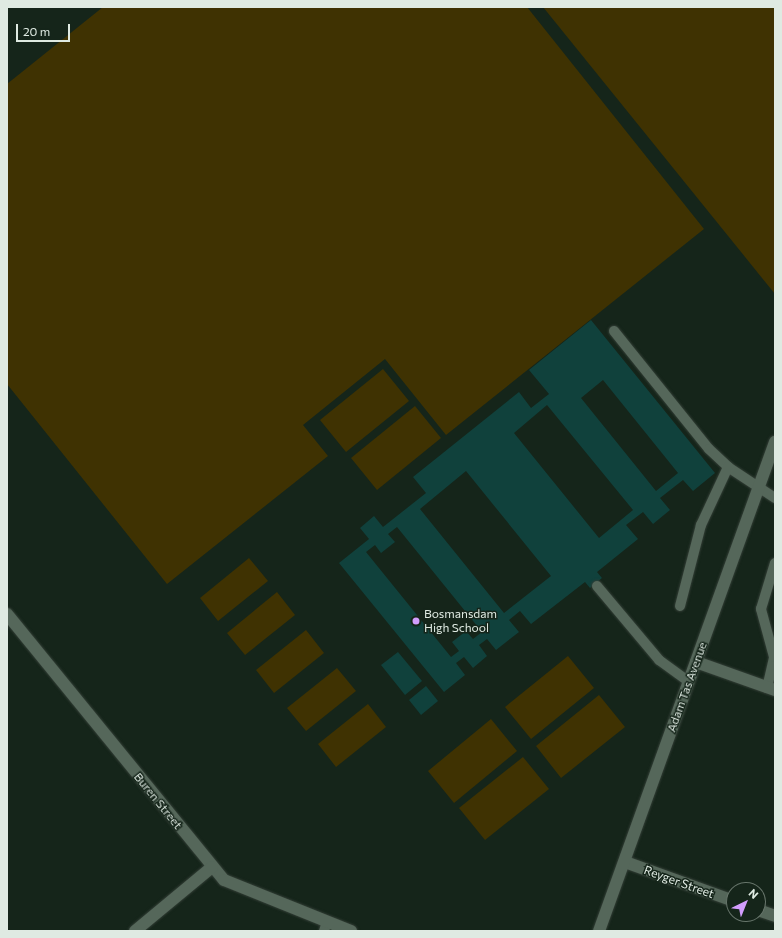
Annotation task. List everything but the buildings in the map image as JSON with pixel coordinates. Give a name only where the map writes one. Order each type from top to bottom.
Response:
[{"type":"street","name":"Adam Tas Avenue","points":[[599,931],[775,442]]},
{"type":"street","name":"Buren Street","points":[[7,614],[212,867],[231,886],[325,927],[351,931]]},
{"type":"street","points":[[696,662],[771,689]]},
{"type":"street","name":"Reyger Street","points":[[625,862],[726,898]]},
{"type":"street","points":[[135,931],[212,867]]},
{"type":"lane","points":[[614,331],[728,467],[775,498]]},
{"type":"lane","points":[[680,606],[702,525],[728,467]]},
{"type":"lane","points":[[771,689],[774,658],[761,609],[775,562]]},
{"type":"lane","points":[[597,586],[659,660],[689,682]]},
{"type":"shaded area","points":[[103,7],[527,7],[704,229],[446,435],[385,359],[303,425],[328,456],[167,584],[7,384],[7,84]]},
{"type":"shaded area","points":[[543,7],[775,7],[775,294]]},
{"type":"shaded area","points":[[383,369],[409,401],[346,452],[320,420]]},
{"type":"shaded area","points":[[415,406],[441,438],[377,490],[351,458]]},
{"type":"shaded area","points":[[249,558],[268,581],[218,621],[200,598]]},
{"type":"shaded area","points":[[277,592],[295,615],[245,655],[227,633]]},
{"type":"shaded area","points":[[306,630],[324,653],[274,693],[256,670]]},
{"type":"shaded area","points":[[568,656],[594,688],[531,739],[505,707]]},
{"type":"shaded area","points":[[337,668],[356,691],[306,731],[287,708]]},
{"type":"shaded area","points":[[599,695],[625,727],[561,778],[536,746]]},
{"type":"shaded area","points":[[368,704],[386,727],[336,767],[318,744]]},
{"type":"shaded area","points":[[491,719],[517,751],[454,803],[428,771]]},
{"type":"shaded area","points":[[523,757],[549,789],[485,840],[459,808]]},
{"type":"place","name":"Bosmansdam High School","points":[[416,621]]}]
